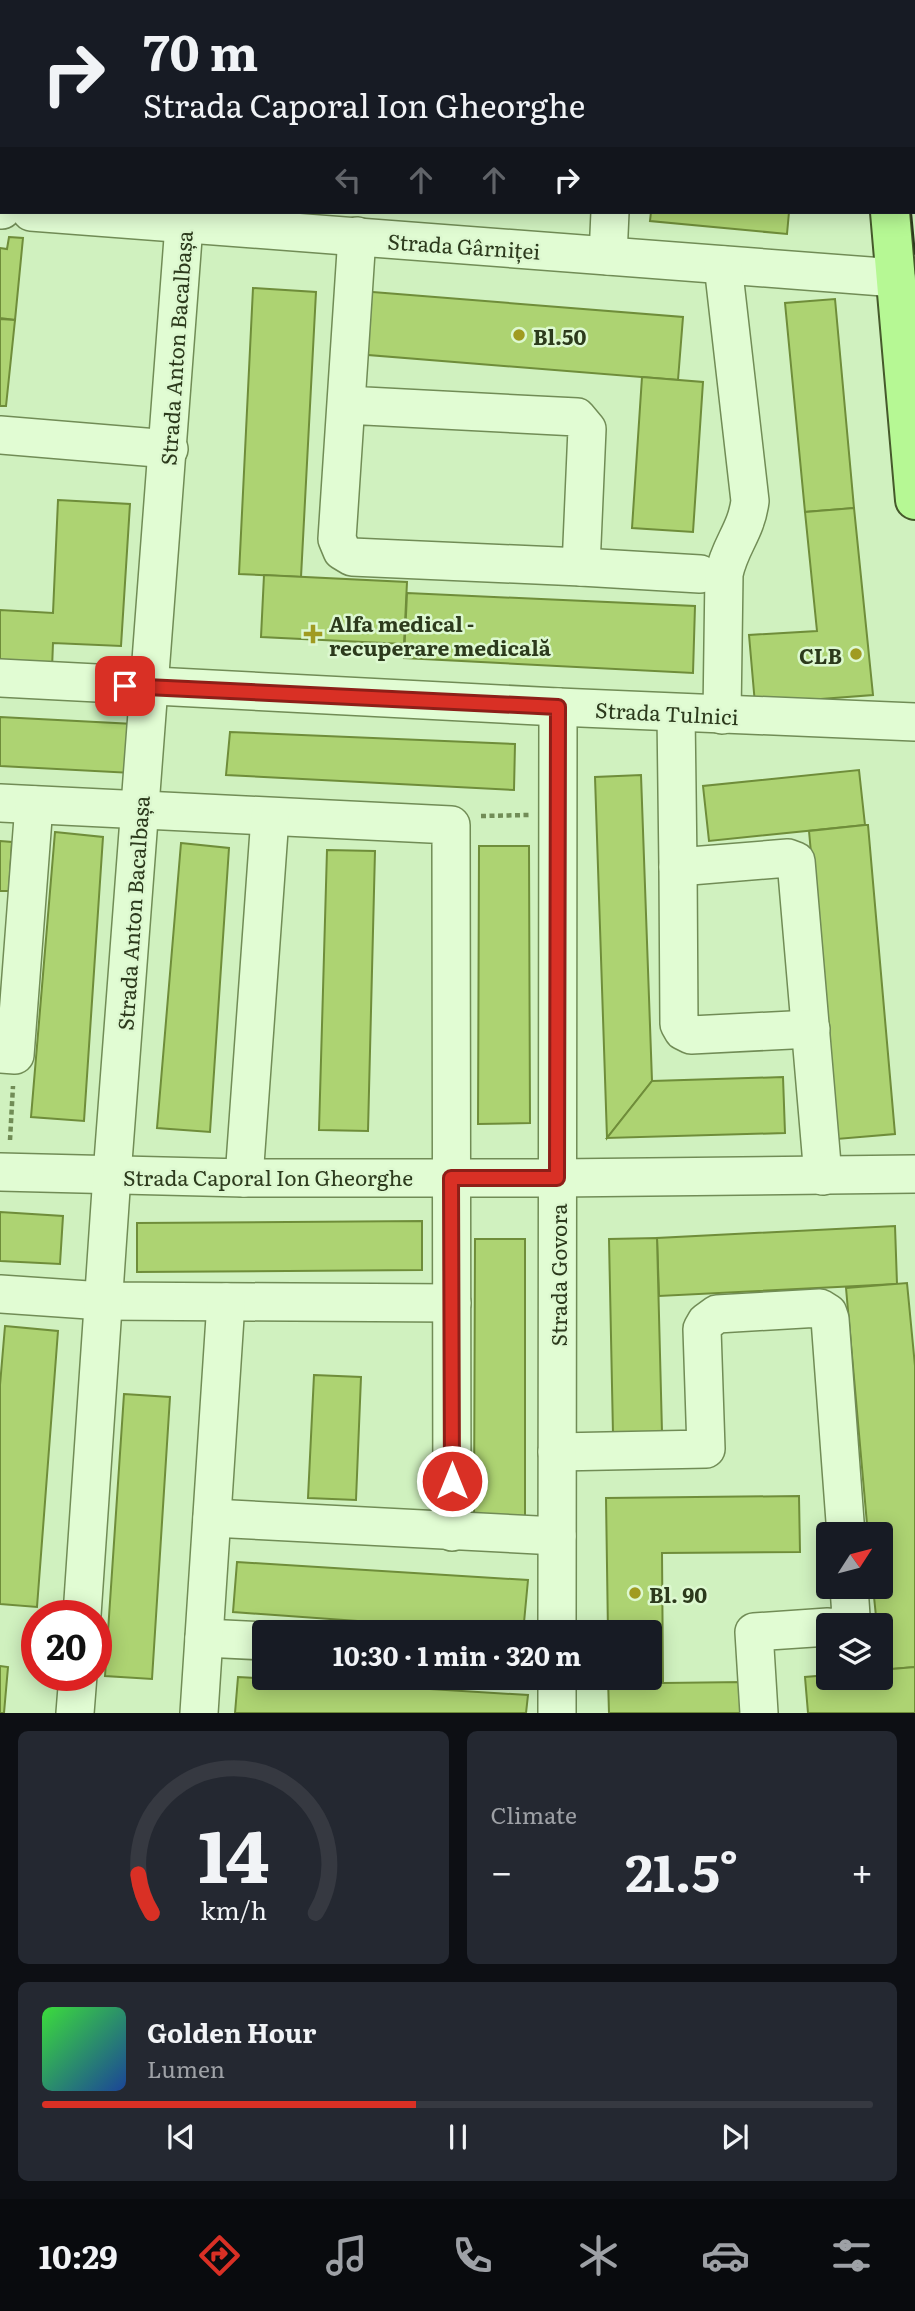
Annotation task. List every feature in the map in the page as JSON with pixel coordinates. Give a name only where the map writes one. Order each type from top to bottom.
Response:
[{"type":"main road","points":[[890,214],[915,500]]},
{"type":"street","name":"Strada Gârniței","points":[[93,214],[185,217],[357,236],[896,278]]},
{"type":"street","points":[[608,256],[610,214]]},
{"type":"street","name":"Strada Anton Bacalbașa","points":[[83,1600],[112,1175],[185,217]]},
{"type":"street","points":[[357,236],[337,540],[342,551],[352,557],[700,574]]},
{"type":"street","points":[[722,715],[724,574],[727,558],[748,520],[750,501],[723,265]]},
{"type":"street","points":[[346,405],[577,417],[587,429],[581,567]]},
{"type":"street","points":[[0,435],[169,449]]},
{"type":"street","name":"Strada Tulnici","points":[[0,678],[150,688],[915,722]]},
{"type":"street","name":"Strada Govora","points":[[557,1620],[558,707]]},
{"type":"street","points":[[676,713],[678,1024],[683,1031],[691,1035],[811,1029]]},
{"type":"street","points":[[8,1055],[17,804],[451,825],[452,1531]]},
{"type":"street","points":[[244,1178],[270,817]]},
{"type":"street","points":[[678,867],[788,858],[796,861],[823,1176]]},
{"type":"street","name":"Strada Caporal Ion Gheorghe","points":[[4,1172],[244,1178],[915,1174]]},
{"type":"street","points":[[0,1294],[103,1301],[452,1303]]},
{"type":"street","points":[[199,1713],[226,1301]]},
{"type":"street","points":[[557,1452],[706,1449],[702,1329],[706,1322],[721,1314],[820,1308],[828,1313],[830,1319],[845,1522]]},
{"type":"street","points":[[212,1518],[557,1536]]},
{"type":"street","points":[[759,1713],[754,1632],[816,1628]]},
{"type":"street","points":[[204,1637],[252,1641]]},
{"type":"street","points":[[556,1690],[556,1713]]},
{"type":"street","points":[[75,1713],[77,1691]]},
{"type":"path","points":[[451,825],[468,816],[558,814]]},
{"type":"path","points":[[4,1172],[8,1055]]},
{"type":"building","points":[[651,214],[789,214],[787,234],[650,221]]},
{"type":"building","points":[[9,237],[23,238],[15,320],[0,318],[0,248],[7,249]]},
{"type":"building","points":[[253,288],[316,292],[301,577],[239,574]]},
{"type":"building","name":"Bl.50","points":[[360,291],[683,317],[678,380],[356,354]]},
{"type":"building","points":[[835,299],[854,508],[805,512],[785,303]]},
{"type":"building","points":[[0,319],[15,320],[6,406],[0,406]]},
{"type":"building","points":[[642,377],[703,382],[693,532],[632,528]]},
{"type":"building","points":[[58,500],[130,504],[121,646],[53,643],[52,669],[0,665],[0,610],[53,613]]},
{"type":"building","points":[[854,508],[873,695],[755,704],[749,635],[817,631],[805,512]]},
{"type":"building","points":[[264,575],[407,582],[404,644],[261,637]]},
{"type":"building","points":[[407,593],[695,606],[693,673],[404,658]]},
{"type":"building","points":[[0,717],[134,724],[132,773],[0,766]]},
{"type":"building","points":[[230,732],[515,744],[514,790],[226,775]]},
{"type":"building","points":[[859,770],[865,825],[709,841],[703,786]]},
{"type":"building","points":[[641,775],[652,1081],[607,1138],[595,777]]},
{"type":"building","points":[[868,825],[895,1134],[837,1139],[809,831]]},
{"type":"building","points":[[55,832],[103,837],[84,1121],[31,1117]]},
{"type":"building","points":[[0,841],[12,842],[9,891],[0,891]]},
{"type":"building","points":[[181,843],[229,848],[210,1132],[157,1128]]},
{"type":"building","points":[[479,846],[529,846],[530,1123],[478,1124]]},
{"type":"building","points":[[327,850],[375,851],[368,1131],[319,1130]]},
{"type":"building","points":[[783,1077],[785,1133],[607,1138],[652,1081]]},
{"type":"building","points":[[0,1212],[63,1216],[60,1264],[0,1261]]},
{"type":"building","points":[[422,1221],[422,1270],[137,1272],[137,1223]]},
{"type":"building","points":[[895,1226],[897,1284],[659,1296],[657,1238]]},
{"type":"building","points":[[657,1238],[662,1432],[613,1434],[609,1239]]},
{"type":"building","points":[[475,1239],[525,1239],[525,1517],[474,1518]]},
{"type":"building","points":[[907,1283],[915,1366],[915,1667],[893,1669],[893,1613],[876,1613],[874,1600],[893,1599],[893,1522],[867,1522],[846,1288]]},
{"type":"building","points":[[5,1326],[58,1331],[38,1600],[21,1600],[21,1606],[0,1604],[0,1385]]},
{"type":"building","points":[[314,1375],[361,1377],[356,1500],[308,1498]]},
{"type":"building","points":[[124,1394],[170,1397],[152,1679],[112,1676],[110,1600]]},
{"type":"building","name":"Bl. 90","points":[[799,1496],[800,1552],[662,1553],[663,1683],[744,1682],[744,1713],[609,1713],[608,1690],[662,1690],[662,1620],[608,1620],[606,1498]]},
{"type":"building","points":[[237,1562],[528,1580],[524,1620],[343,1620],[233,1612]]},
{"type":"building","points":[[0,1666],[8,1667],[4,1713],[0,1713]]},
{"type":"building","points":[[915,1667],[915,1713],[808,1713],[805,1677],[816,1676],[816,1690],[893,1690],[893,1669]]},
{"type":"building","points":[[238,1677],[252,1678],[252,1690],[447,1690],[528,1695],[526,1713],[235,1713]]},
{"type":"tram line","points":[[911,214],[915,254]]},
{"type":"place","name":"Bl.50","points":[[519,335]]},
{"type":"place","name":"Alfa medical - recuperare medicală","points":[[313,634]]},
{"type":"place","name":"CLB","points":[[856,654]]},
{"type":"place","name":"Bl. 90","points":[[635,1593]]},
{"type":"route","points":[[125,686],[558,707],[557,1178],[451,1178],[452,1481]]}]
